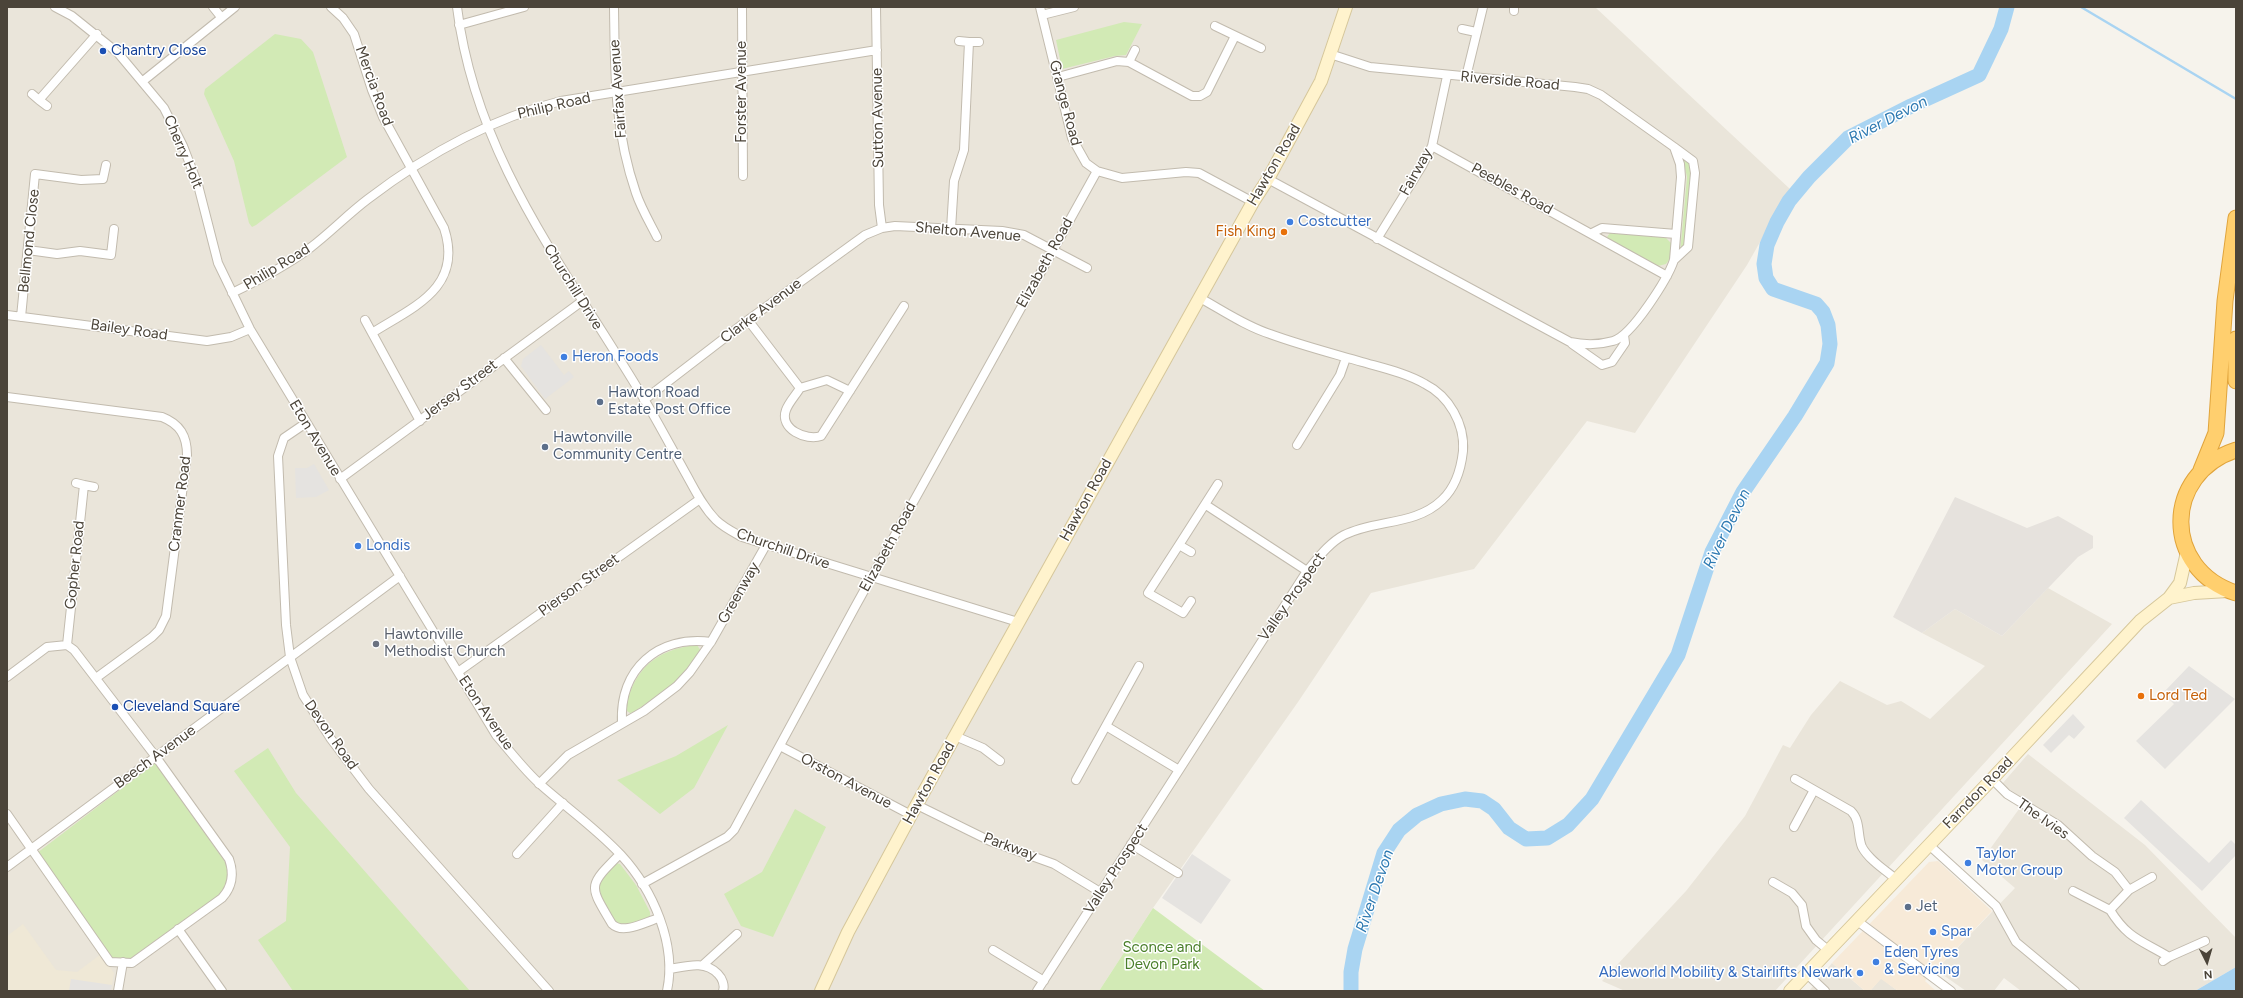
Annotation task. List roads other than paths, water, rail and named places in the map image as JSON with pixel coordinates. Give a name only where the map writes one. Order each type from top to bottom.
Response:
[{"type":"highway","points":[[2232,592],[2212,582],[2199,571],[2187,552],[2181,526],[2182,507],[2188,489],[2201,470],[2216,433],[2225,301],[2236,218]]},
{"type":"highway","points":[[2236,339],[2236,381]]},
{"type":"highway","points":[[2201,470],[2218,458],[2236,450]]},
{"type":"street","name":"Cherry Holt","points":[[55,7],[72,16],[97,34],[118,53],[144,81],[164,108],[183,146],[198,185],[218,263],[232,293]]},
{"type":"street","points":[[213,7],[221,17]]},
{"type":"street","points":[[144,81],[234,7]]},
{"type":"street","name":"Mercia Road","points":[[331,7],[343,18],[354,34],[376,103],[444,228],[448,246],[447,264],[438,286],[429,297],[372,333]]},
{"type":"street","name":"Churchill Drive","points":[[457,7],[459,25],[472,82],[487,126],[528,213],[581,302],[644,400],[700,499],[723,526],[742,537],[766,545],[1018,622]]},
{"type":"street","points":[[459,25],[524,7]]},
{"type":"street","name":"Fairfax Avenue","points":[[614,7],[616,93],[619,130],[625,158],[636,195],[658,237]]},
{"type":"street","name":"Forster Avenue","points":[[742,7],[743,176]]},
{"type":"street","name":"Sutton Avenue","points":[[876,7],[879,205],[882,228]]},
{"type":"street","points":[[1041,11],[1074,7]]},
{"type":"street","name":"Hawton Road","points":[[821,991],[848,932],[914,810],[1253,202],[1268,179],[1321,81],[1346,7]]},
{"type":"street","points":[[1466,77],[1483,7]]},
{"type":"street","name":"Grange Road","points":[[1041,11],[1072,138],[1078,153],[1086,163],[1097,171],[1122,178],[1186,172],[1199,174],[1253,202]]},
{"type":"street","points":[[1215,26],[1261,48]]},
{"type":"street","points":[[1462,29],[1476,32]]},
{"type":"street","points":[[39,100],[97,34]]},
{"type":"street","points":[[1058,77],[1117,61],[1128,62],[1192,96],[1200,96],[1207,92],[1235,36]]},
{"type":"street","points":[[959,41],[979,42]]},
{"type":"street","points":[[951,229],[954,181],[964,150],[969,42]]},
{"type":"street","name":"Philip Road","points":[[232,293],[266,277],[310,248],[367,199],[411,168],[446,146],[487,126],[524,111],[561,101],[877,50]]},
{"type":"street","points":[[1128,62],[1135,50]]},
{"type":"street","name":"Riverside Road","points":[[1330,54],[1370,67],[1595,91],[1693,161],[1695,173],[1688,247],[1674,260],[1666,276],[1642,314],[1624,335],[1614,341],[1585,345],[1570,342]]},
{"type":"street","name":"Fairway","points":[[1377,239],[1422,166],[1432,146],[1447,76]]},
{"type":"street","points":[[32,94],[47,106]]},
{"type":"street","name":"Peebles Road","points":[[1432,146],[1592,233],[1666,276]]},
{"type":"street","name":"Riverside Road","points":[[1674,147],[1681,171],[1674,260]]},
{"type":"street","name":"Bellmond Close","points":[[21,317],[35,174],[81,180],[102,180],[106,165]]},
{"type":"street","name":"Elizabeth Road","points":[[642,884],[727,837],[734,830],[1052,248],[1097,171]]},
{"type":"street","name":"Riverside Road","points":[[1268,179],[1570,342],[1602,365],[1612,362],[1625,342],[1624,335]]},
{"type":"street","name":"Shelton Avenue","points":[[882,228],[895,226],[1024,234],[1087,268]]},
{"type":"street","name":"Clarke Avenue","points":[[644,400],[748,320],[865,235],[882,228]]},
{"type":"street","points":[[1592,233],[1602,228],[1676,234]]},
{"type":"street","points":[[28,250],[58,254],[80,251],[111,255],[114,229]]},
{"type":"street","name":"Eton Avenue","points":[[232,293],[250,329],[340,480],[496,735],[539,784],[563,803],[620,854],[642,884],[666,937],[670,969],[668,991]]},
{"type":"street","name":"Valley Prospect","points":[[1037,991],[1307,571],[1326,549],[1344,535],[1369,527],[1413,518],[1431,510],[1444,498],[1455,483],[1462,463],[1463,445],[1459,422],[1446,401],[1426,384],[1392,370],[1346,358],[1267,333],[1200,298]]},
{"type":"street","name":"Jersey Street","points":[[340,480],[581,302]]},
{"type":"street","points":[[850,391],[827,380],[800,388],[786,410],[786,419],[789,427],[807,438],[821,436],[850,391],[904,306]]},
{"type":"street","name":"Bailey Road","points":[[7,315],[207,341],[231,337],[250,329]]},
{"type":"street","points":[[365,320],[420,421]]},
{"type":"street","points":[[748,320],[800,388]]},
{"type":"street","points":[[504,358],[546,410]]},
{"type":"street","points":[[1297,446],[1340,374],[1346,358]]},
{"type":"street","name":"Cranmer Road","points":[[7,397],[162,417],[176,424],[184,437],[187,455],[166,616],[159,630],[152,637],[96,678]]},
{"type":"street","name":"Devon Road","points":[[306,423],[287,434],[279,450],[286,625],[290,658],[303,695],[331,739],[369,789],[549,991]]},
{"type":"street","name":"Gopher Road","points":[[66,645],[80,484],[94,487]]},
{"type":"street","points":[[1191,601],[1182,613],[1148,593],[1206,505],[1218,484]]},
{"type":"street","name":"Pierson Street","points":[[458,672],[700,499]]},
{"type":"street","points":[[1206,505],[1307,571]]},
{"type":"street","points":[[1179,544],[1191,552]]},
{"type":"street","name":"Greenway","points":[[539,784],[568,755],[644,711],[677,686],[694,668],[711,642],[766,545]]},
{"type":"street","name":"Farndon Road","points":[[1790,991],[2140,621],[2169,598],[2180,583],[2187,552]]},
{"type":"street","name":"Beech Avenue","points":[[7,867],[400,576]]},
{"type":"street","name":"Farndon Road","points":[[2169,598],[2194,593],[2232,592]]},
{"type":"street","name":"Greenway","points":[[622,723],[621,706],[624,693],[635,672],[644,661],[669,645],[698,640],[711,642]]},
{"type":"street","points":[[7,677],[47,647],[66,645],[74,650],[156,757],[229,859],[232,866],[231,884],[228,891],[132,963],[110,962],[7,814]]},
{"type":"street","points":[[1076,780],[1139,666]]},
{"type":"street","points":[[1106,726],[1179,770]]},
{"type":"street","points":[[955,736],[983,748],[1000,761]]},
{"type":"street","name":"Orston Avenue","points":[[780,746],[914,810]]},
{"type":"street","name":"The Ivies","points":[[1992,779],[2013,798],[2058,825],[2092,856],[2115,872],[2129,890]]},
{"type":"street","points":[[1795,780],[1852,811],[1856,817],[1862,846],[1869,856],[1896,879]]},
{"type":"street","points":[[1794,827],[1814,790]]},
{"type":"street","points":[[517,854],[563,803]]},
{"type":"street","name":"Parkway","points":[[914,810],[990,841],[1054,864],[1100,892]]},
{"type":"street","points":[[1132,844],[1178,873]]},
{"type":"street","points":[[1929,845],[1996,906],[2016,942],[2075,991]]},
{"type":"street","points":[[620,854],[597,880],[593,888],[595,896],[615,927],[624,929],[658,918]]},
{"type":"street","points":[[2110,910],[2129,890],[2152,877]]},
{"type":"street","points":[[1772,882],[1792,893],[1802,905],[1806,926],[1816,940],[1828,950]]},
{"type":"street","points":[[2073,891],[2110,910],[2121,928],[2133,938],[2147,943],[2166,959],[2205,941]]},
{"type":"street","points":[[1856,920],[1951,991]]},
{"type":"street","points":[[178,929],[222,991]]},
{"type":"street","points":[[670,969],[704,964],[737,934]]},
{"type":"street","points":[[992,950],[1044,981]]},
{"type":"street","points":[[118,991],[123,962]]},
{"type":"street","points":[[704,964],[712,968],[721,977],[723,991]]},
{"type":"street","points":[[1806,973],[1825,991]]},
{"type":"water","points":[[2236,967],[2236,991],[2195,991]]},
{"type":"waterway","name":"River Devon","points":[[1351,991],[1351,972],[1355,949],[1384,853],[1399,830],[1417,815],[1441,804],[1465,799],[1482,801],[1494,809],[1509,828],[1526,839],[1547,838],[1568,825],[1592,799],[1678,655],[1712,552],[1743,492],[1795,416],[1827,363],[1830,344],[1828,325],[1823,312],[1816,304],[1773,289],[1766,278],[1764,264],[1767,245],[1777,222],[1789,201],[1809,177],[1848,138],[1911,106],[1979,75],[2001,29],[2007,7]]},
{"type":"waterway","points":[[2081,7],[2236,99]]},
{"type":"place","name":"Chantry Close","points":[[103,51]]},
{"type":"place","name":"Costcutter","points":[[1290,222]]},
{"type":"place","name":"Fish King","points":[[1284,232]]},
{"type":"place","name":"Heron Foods","points":[[564,357]]},
{"type":"place","name":"Hawton Road Estate Post Office","points":[[600,402]]},
{"type":"place","name":"Hawtonville Community Centre","points":[[545,447]]},
{"type":"place","name":"Londis","points":[[358,546]]},
{"type":"place","name":"Hawtonville Methodist Church","points":[[376,644]]},
{"type":"place","name":"Lord Ted","points":[[2141,696]]},
{"type":"place","name":"Cleveland Square","points":[[115,707]]},
{"type":"place","name":"Taylor Motor Group","points":[[1968,863]]},
{"type":"place","name":"Jet","points":[[1908,907]]},
{"type":"place","name":"Spar","points":[[1933,932]]},
{"type":"place","name":"Eden Tyres & Servicing","points":[[1876,962]]},
{"type":"place","name":"Ableworld Mobility & Stairlifts Newark","points":[[1860,973]]},
{"type":"park label","name":"Sconce and Devon Park","points":[[1162,956]]}]
